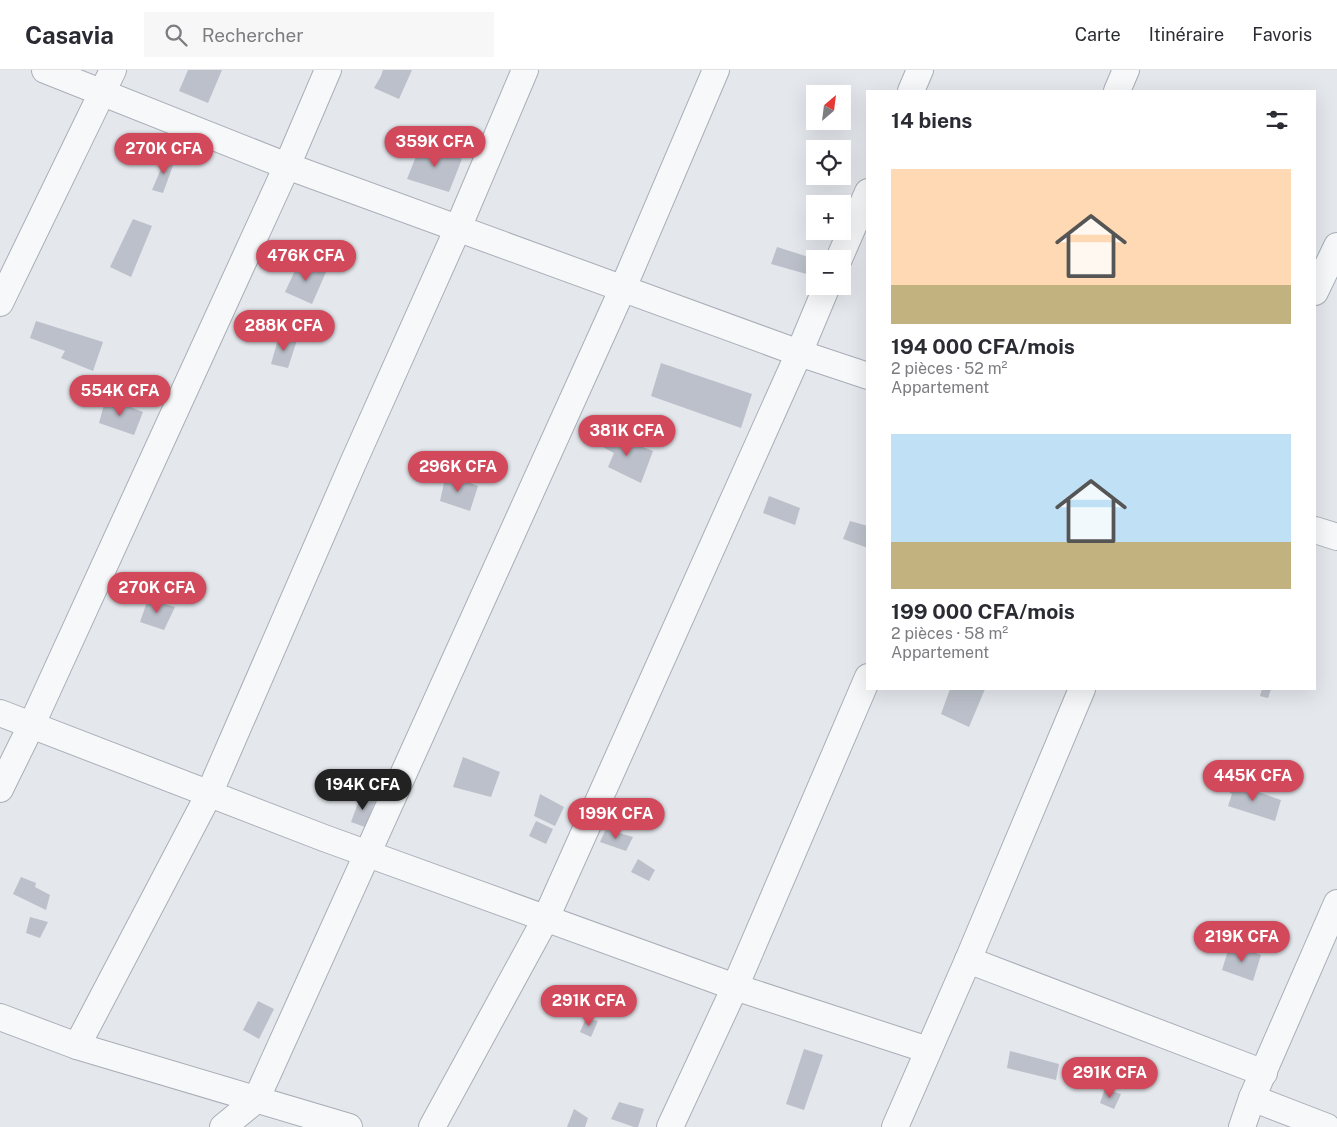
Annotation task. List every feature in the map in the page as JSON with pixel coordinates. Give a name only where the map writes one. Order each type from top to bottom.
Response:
[{"type":"street","points":[[46,70],[107,81],[287,166],[799,353],[866,375]]},
{"type":"street","points":[[0,789],[32,724],[287,166],[328,70]]},
{"type":"street","points":[[77,1046],[210,794],[353,463],[458,228],[525,70]]},
{"type":"street","points":[[223,1127],[256,1100],[623,288],[716,70]]},
{"type":"street","points":[[910,90],[920,70]]},
{"type":"street","points":[[1117,90],[1126,70]]},
{"type":"street","points":[[0,303],[107,81]]},
{"type":"street","points":[[843,250],[866,197]]},
{"type":"street","points":[[1316,290],[1337,246]]},
{"type":"street","points":[[432,1127],[546,918],[823,295]]},
{"type":"street","points":[[1316,530],[1337,537]]},
{"type":"street","points":[[670,1127],[735,987],[866,682]]},
{"type":"street","points":[[894,1127],[968,960],[1082,690]]},
{"type":"street","points":[[0,712],[368,854],[735,987],[928,1050]]},
{"type":"street","points":[[1242,1127],[1252,1098],[1330,936],[1337,903]]},
{"type":"street","points":[[968,960],[1264,1073]]},
{"type":"street","points":[[0,1017],[77,1046],[349,1127]]},
{"type":"street","points":[[1252,1098],[1327,1127]]},
{"type":"building","points":[[188,70],[222,70],[208,103],[179,91]]},
{"type":"building","points":[[383,70],[412,70],[399,99],[374,88]]},
{"type":"building","points":[[421,144],[462,159],[449,192],[407,179]]},
{"type":"building","points":[[166,157],[175,160],[163,193],[152,190]]},
{"type":"building","points":[[133,219],[152,226],[131,277],[110,267]]},
{"type":"building","points":[[777,247],[806,256],[806,274],[771,264]]},
{"type":"building","points":[[300,260],[326,272],[312,304],[285,292]]},
{"type":"building","points":[[36,321],[103,342],[93,371],[61,358],[65,351],[30,338]]},
{"type":"building","points":[[279,336],[297,340],[288,368],[271,364]]},
{"type":"building","points":[[661,363],[752,394],[741,428],[651,396]]},
{"type":"building","points":[[106,397],[143,412],[134,435],[99,423]]},
{"type":"building","points":[[605,432],[653,451],[641,483],[608,467],[614,453],[599,445]]},
{"type":"building","points":[[446,474],[478,486],[470,511],[440,501]]},
{"type":"building","points":[[769,496],[800,508],[795,525],[763,513]]},
{"type":"building","points":[[850,521],[866,525],[866,547],[843,539]]},
{"type":"building","points":[[148,599],[175,607],[164,630],[140,622]]},
{"type":"building","points":[[950,690],[985,690],[969,727],[941,714]]},
{"type":"building","points":[[1262,690],[1271,690],[1268,698],[1260,696]]},
{"type":"building","points":[[463,757],[500,772],[491,797],[453,787]]},
{"type":"building","points":[[1227,781],[1281,800],[1275,821],[1228,806],[1232,794],[1225,789]]},
{"type":"building","points":[[540,794],[564,807],[555,826],[534,816]]},
{"type":"building","points":[[361,795],[375,801],[365,827],[351,822]]},
{"type":"building","points":[[536,821],[553,829],[546,844],[529,836]]},
{"type":"building","points":[[606,829],[633,837],[626,851],[600,842]]},
{"type":"building","points":[[638,859],[655,870],[649,881],[631,872]]},
{"type":"building","points":[[21,877],[36,883],[35,887],[50,895],[46,910],[13,894]]},
{"type":"building","points":[[30,917],[48,922],[40,938],[26,933]]},
{"type":"building","points":[[1230,944],[1261,955],[1253,981],[1222,970]]},
{"type":"building","points":[[258,1001],[274,1009],[259,1039],[243,1030]]},
{"type":"building","points":[[586,1018],[598,1021],[591,1037],[580,1032]]},
{"type":"building","points":[[804,1049],[823,1055],[804,1110],[786,1104]]},
{"type":"building","points":[[1010,1051],[1059,1064],[1056,1080],[1007,1068]]},
{"type":"building","points":[[1105,1089],[1121,1094],[1114,1109],[1100,1103]]},
{"type":"building","points":[[619,1102],[644,1109],[638,1127],[611,1119]]},
{"type":"building","points":[[574,1109],[588,1118],[585,1127],[567,1127]]}]
